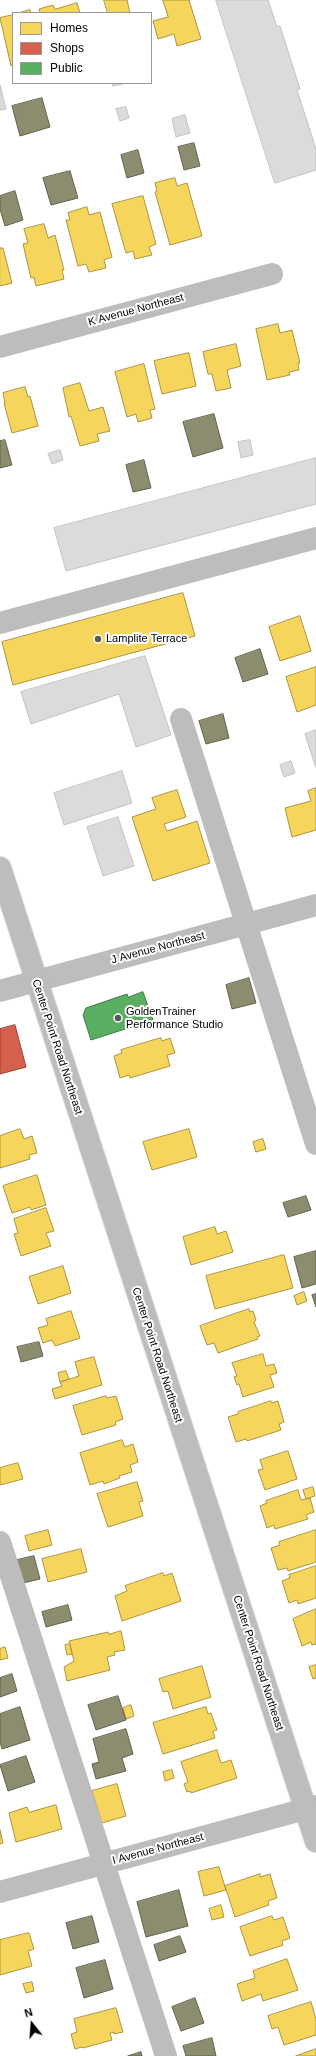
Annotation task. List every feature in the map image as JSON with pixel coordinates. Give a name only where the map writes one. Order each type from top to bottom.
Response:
[{"type":"main road","name":"K Avenue Northeast","points":[[0,347],[272,274]]},
{"type":"main road","points":[[0,624],[316,538]]},
{"type":"main road","points":[[181,719],[316,1144]]},
{"type":"main road","name":"Center Point Road Northeast","points":[[0,868],[6,910],[36,982],[311,1807],[316,1841]]},
{"type":"main road","name":"J Avenue Northeast","points":[[0,992],[316,905]]},
{"type":"main road","points":[[0,1542],[166,2056]]},
{"type":"main road","name":"I Avenue Northeast","points":[[0,1892],[311,1807]]},
{"type":"building: Homes","points":[[104,0],[127,0],[130,12],[108,12]]},
{"type":"building: Homes","points":[[163,0],[189,0],[201,39],[177,46],[174,34],[158,39],[153,21],[168,17]]},
{"type":"building: Homes","points":[[77,3],[80,12],[40,12],[39,9],[53,5],[55,9]]},
{"type":"building: Homes","points":[[12,15],[11,66],[0,18]]},
{"type":"building: Homes","points":[[175,178],[177,186],[187,183],[202,236],[170,245],[155,192],[157,191],[155,183]]},
{"type":"building: Homes","points":[[143,196],[156,244],[149,247],[152,255],[135,259],[133,251],[126,253],[112,204]]},
{"type":"building: Homes","points":[[87,207],[89,215],[100,212],[112,257],[104,260],[106,268],[89,272],[86,264],[78,266],[66,220],[70,220],[68,213]]},
{"type":"building: Homes","points":[[44,224],[48,238],[55,235],[64,270],[62,270],[64,279],[36,286],[34,277],[31,278],[23,244],[28,243],[24,229]]},
{"type":"building: Homes","points":[[0,248],[3,248],[12,283],[0,286]]},
{"type":"building: Homes","points":[[278,324],[280,333],[292,330],[300,363],[298,363],[299,370],[289,372],[290,375],[267,380],[256,329]]},
{"type":"building: Homes","points":[[236,344],[241,366],[227,370],[231,388],[216,391],[212,374],[208,374],[203,352]]},
{"type":"building: Homes","points":[[189,353],[196,386],[162,394],[154,361]]},
{"type":"building: Homes","points":[[144,364],[155,409],[150,410],[152,418],[138,422],[136,414],[127,417],[115,372]]},
{"type":"building: Homes","points":[[80,383],[89,411],[103,407],[110,431],[97,434],[99,441],[80,446],[71,416],[69,417],[63,388]]},
{"type":"building: Homes","points":[[25,387],[28,397],[30,396],[38,426],[12,433],[4,403],[3,393]]},
{"type":"building: Homes","name":"Lamplite Terrace","points":[[183,593],[195,636],[13,685],[2,642]]},
{"type":"building: Homes","points":[[300,616],[311,651],[280,661],[269,627]]},
{"type":"building: Homes","points":[[316,667],[316,705],[297,712],[286,677]]},
{"type":"building: Homes","points":[[316,788],[316,830],[292,837],[285,808],[311,801],[308,791]]},
{"type":"building: Homes","points":[[177,790],[186,817],[164,824],[167,831],[197,821],[210,863],[153,881],[132,817],[156,809],[152,798]]},
{"type":"building: Homes","points":[[161,1038],[162,1041],[170,1038],[175,1053],[167,1055],[170,1066],[130,1078],[129,1075],[120,1078],[114,1056],[122,1053],[121,1050]]},
{"type":"building: Homes","points":[[20,1129],[24,1139],[32,1136],[37,1153],[29,1155],[30,1159],[0,1168],[0,1136]]},
{"type":"building: Homes","points":[[189,1129],[197,1157],[152,1170],[143,1142]]},
{"type":"building: Homes","points":[[263,1139],[266,1149],[256,1152],[253,1142]]},
{"type":"building: Homes","points":[[37,1175],[46,1205],[31,1210],[30,1207],[12,1213],[3,1186]]},
{"type":"building: Homes","points":[[46,1208],[54,1231],[46,1233],[51,1246],[21,1256],[14,1234],[18,1233],[14,1219]]},
{"type":"building: Homes","points":[[215,1227],[217,1234],[226,1231],[233,1252],[191,1265],[183,1237]]},
{"type":"building: Homes","points":[[284,1255],[293,1288],[215,1309],[206,1276]]},
{"type":"building: Homes","points":[[63,1266],[71,1293],[38,1304],[29,1277]]},
{"type":"building: Homes","points":[[304,1292],[307,1301],[297,1305],[294,1296]]},
{"type":"building: Homes","points":[[249,1309],[250,1312],[253,1311],[256,1320],[254,1322],[260,1336],[257,1337],[258,1339],[218,1353],[214,1343],[207,1345],[200,1326]]},
{"type":"building: Homes","points":[[71,1311],[80,1338],[55,1346],[52,1340],[43,1343],[38,1328],[48,1325],[46,1319]]},
{"type":"building: Homes","points":[[263,1354],[266,1366],[274,1364],[277,1373],[270,1375],[274,1387],[243,1397],[239,1384],[237,1385],[234,1377],[237,1376],[232,1363]]},
{"type":"building: Homes","points":[[94,1357],[102,1385],[55,1399],[52,1389],[62,1386],[60,1382],[79,1376],[75,1362]]},
{"type":"building: Homes","points":[[66,1371],[69,1379],[60,1382],[58,1373]]},
{"type":"building: Homes","points":[[106,1396],[107,1398],[116,1396],[123,1419],[115,1422],[116,1425],[82,1435],[73,1406]]},
{"type":"building: Homes","points":[[271,1401],[272,1403],[278,1401],[284,1422],[279,1424],[281,1430],[247,1441],[246,1439],[236,1442],[228,1417]]},
{"type":"building: Homes","points":[[122,1440],[125,1447],[133,1444],[138,1462],[130,1465],[132,1472],[119,1476],[120,1478],[104,1484],[103,1481],[90,1485],[80,1453]]},
{"type":"building: Homes","points":[[288,1451],[297,1479],[265,1490],[258,1470],[263,1469],[260,1460]]},
{"type":"building: Homes","points":[[18,1463],[23,1479],[0,1485],[0,1468]]},
{"type":"building: Homes","points":[[137,1482],[143,1501],[139,1502],[143,1516],[108,1527],[97,1494]]},
{"type":"building: Homes","points":[[313,1487],[315,1496],[306,1499],[303,1490]]},
{"type":"building: Homes","points":[[298,1490],[301,1500],[310,1498],[314,1512],[306,1515],[308,1519],[275,1529],[274,1525],[267,1528],[260,1506],[267,1503],[266,1501]]},
{"type":"building: Homes","points":[[48,1530],[52,1545],[29,1551],[25,1536]]},
{"type":"building: Homes","points":[[316,1530],[316,1562],[288,1571],[287,1568],[278,1570],[271,1548],[280,1545],[279,1542]]},
{"type":"building: Homes","points":[[81,1549],[87,1572],[48,1582],[42,1559]]},
{"type":"building: Homes","points":[[316,1566],[316,1598],[298,1604],[297,1600],[289,1603],[282,1581],[290,1578],[289,1575]]},
{"type":"building: Homes","points":[[163,1573],[164,1576],[172,1573],[181,1601],[122,1621],[115,1596],[127,1591],[125,1586]]},
{"type":"building: Homes","points":[[316,1609],[316,1644],[312,1645],[311,1642],[302,1646],[293,1619]]},
{"type":"building: Homes","points":[[121,1631],[125,1650],[114,1652],[115,1655],[107,1657],[110,1670],[67,1681],[64,1667],[74,1661],[69,1641],[108,1632],[109,1634]]},
{"type":"building: Homes","points":[[70,1644],[72,1654],[67,1655],[65,1645]]},
{"type":"building: Homes","points":[[5,1647],[8,1658],[0,1660],[0,1649]]},
{"type":"building: Homes","points":[[316,1665],[316,1678],[313,1679],[309,1667]]},
{"type":"building: Homes","points":[[202,1666],[211,1697],[173,1709],[168,1691],[163,1692],[159,1679]]},
{"type":"building: Homes","points":[[131,1705],[134,1716],[126,1719],[123,1708]]},
{"type":"building: Homes","points":[[206,1707],[208,1714],[211,1713],[217,1730],[213,1731],[215,1738],[163,1754],[153,1723]]},
{"type":"building: Homes","points":[[217,1750],[221,1763],[231,1760],[237,1778],[191,1793],[190,1791],[187,1792],[184,1784],[188,1782],[181,1762]]},
{"type":"building: Homes","points":[[172,1770],[174,1778],[165,1781],[163,1772]]},
{"type":"building: Homes","points":[[117,1784],[126,1816],[102,1823],[92,1791]]},
{"type":"building: Homes","points":[[56,1805],[62,1829],[16,1842],[9,1813],[27,1807],[29,1812]]},
{"type":"building: Homes","points":[[0,1830],[3,1843],[0,1844]]},
{"type":"building: Homes","points":[[219,1867],[226,1890],[204,1896],[198,1872]]},
{"type":"building: Homes","points":[[260,1874],[260,1877],[270,1874],[277,1898],[268,1901],[269,1905],[235,1917],[225,1886]]},
{"type":"building: Homes","points":[[221,1905],[224,1917],[212,1920],[209,1909]]},
{"type":"building: Homes","points":[[272,1916],[274,1920],[283,1917],[290,1938],[282,1941],[283,1945],[250,1956],[240,1927]]},
{"type":"building: Homes","points":[[29,1933],[34,1949],[28,1951],[32,1966],[0,1975],[0,1940]]},
{"type":"building: Homes","points":[[287,1959],[298,1990],[263,2001],[261,1994],[242,2001],[237,1984],[255,1978],[253,1971]]},
{"type":"building: Homes","points":[[32,1982],[34,1991],[26,1993],[23,1984]]},
{"type":"building: Homes","points":[[311,2002],[316,2019],[316,2035],[284,2045],[278,2027],[272,2029],[268,2016]]},
{"type":"building: Homes","points":[[116,2008],[123,2032],[114,2034],[114,2032],[110,2033],[112,2040],[75,2049],[71,2034],[77,2032],[74,2019]]},
{"type":"building: Homes","points":[[316,2049],[316,2056],[296,2056]]},
{"type":"building: Shops","points":[[15,1025],[26,1067],[0,1074],[0,1029]]},
{"type":"building: Public","name":"GoldenTrainer Performance Studio","points":[[143,992],[153,1020],[91,1040],[83,1015],[86,1008],[127,994],[128,997]]},
{"type":"building: Industry","points":[[42,98],[50,127],[20,136],[12,106]]},
{"type":"building: Industry","points":[[194,143],[200,166],[184,170],[178,147]]},
{"type":"building: Industry","points":[[138,150],[144,173],[127,178],[121,155]]},
{"type":"building: Industry","points":[[70,171],[78,198],[51,205],[43,178]]},
{"type":"building: Industry","points":[[15,191],[23,220],[5,226],[0,209],[0,196]]},
{"type":"building: Industry","points":[[214,414],[223,448],[193,457],[183,422]]},
{"type":"building: Industry","points":[[5,440],[12,465],[0,468],[0,441]]},
{"type":"building: Industry","points":[[144,460],[151,488],[133,492],[126,465]]},
{"type":"building: Industry","points":[[260,649],[268,674],[243,682],[235,658]]},
{"type":"building: Industry","points":[[223,714],[229,738],[206,744],[199,721]]},
{"type":"building: Industry","points":[[249,978],[256,1003],[232,1009],[226,985]]},
{"type":"building: Industry","points":[[306,1196],[311,1210],[288,1217],[283,1203]]},
{"type":"building: Industry","points":[[316,1251],[316,1284],[302,1288],[294,1257]]},
{"type":"building: Industry","points":[[316,1294],[316,1307],[312,1295]]},
{"type":"building: Industry","points":[[39,1342],[43,1356],[21,1362],[17,1347]]},
{"type":"building: Industry","points":[[34,1556],[40,1579],[23,1583],[17,1560]]},
{"type":"building: Industry","points":[[68,1605],[72,1620],[46,1627],[42,1612]]},
{"type":"building: Industry","points":[[12,1674],[17,1691],[0,1697],[0,1678]]},
{"type":"building: Industry","points":[[118,1696],[126,1720],[96,1730],[88,1705]]},
{"type":"building: Industry","points":[[20,1707],[30,1740],[2,1749],[0,1742],[0,1714]]},
{"type":"building: Industry","points":[[126,1729],[133,1754],[122,1758],[126,1771],[96,1779],[92,1764],[99,1762],[93,1739]]},
{"type":"building: Industry","points":[[26,1756],[35,1782],[8,1791],[0,1765]]},
{"type":"building: Industry","points":[[179,1890],[188,1926],[146,1937],[137,1902]]},
{"type":"building: Industry","points":[[92,1916],[99,1942],[73,1949],[66,1923]]},
{"type":"building: Industry","points":[[180,1936],[186,1952],[159,1961],[154,1945]]},
{"type":"building: Industry","points":[[105,1960],[113,1989],[84,1998],[76,1968]]},
{"type":"building: Industry","points":[[195,1998],[204,2023],[181,2031],[172,2007]]},
{"type":"building: Industry","points":[[212,2038],[216,2056],[186,2056],[183,2046]]},
{"type":"building: Industry","points":[[141,2052],[142,2056],[128,2056]]},
{"type":"building: Other","points":[[216,0],[268,0],[277,27],[280,26],[300,89],[297,90],[316,149],[316,170],[275,183]]},
{"type":"building: Other","points":[[0,85],[6,109],[0,110]]},
{"type":"building: Other","points":[[126,107],[129,118],[120,121],[116,109]]},
{"type":"building: Other","points":[[185,115],[190,133],[176,137],[172,119]]},
{"type":"building: Other","points":[[250,440],[253,455],[241,458],[238,442]]},
{"type":"building: Other","points":[[60,450],[63,460],[52,464],[48,454]]},
{"type":"building: Other","points":[[316,458],[316,504],[66,571],[54,528]]},
{"type":"building: Other","points":[[145,656],[171,735],[136,747],[119,694],[31,724],[21,692]]},
{"type":"building: Other","points":[[316,730],[316,768],[305,734]]},
{"type":"building: Other","points":[[291,761],[295,773],[284,777],[280,765]]},
{"type":"building: Other","points":[[122,771],[132,803],[64,825],[54,793]]},
{"type":"building: Other","points":[[118,817],[134,866],[103,876],[87,827]]},
{"type":"place","name":"Lamplite Terrace","points":[[98,639]]},
{"type":"place","name":"GoldenTrainer Performance Studio","points":[[118,1018]]}]
